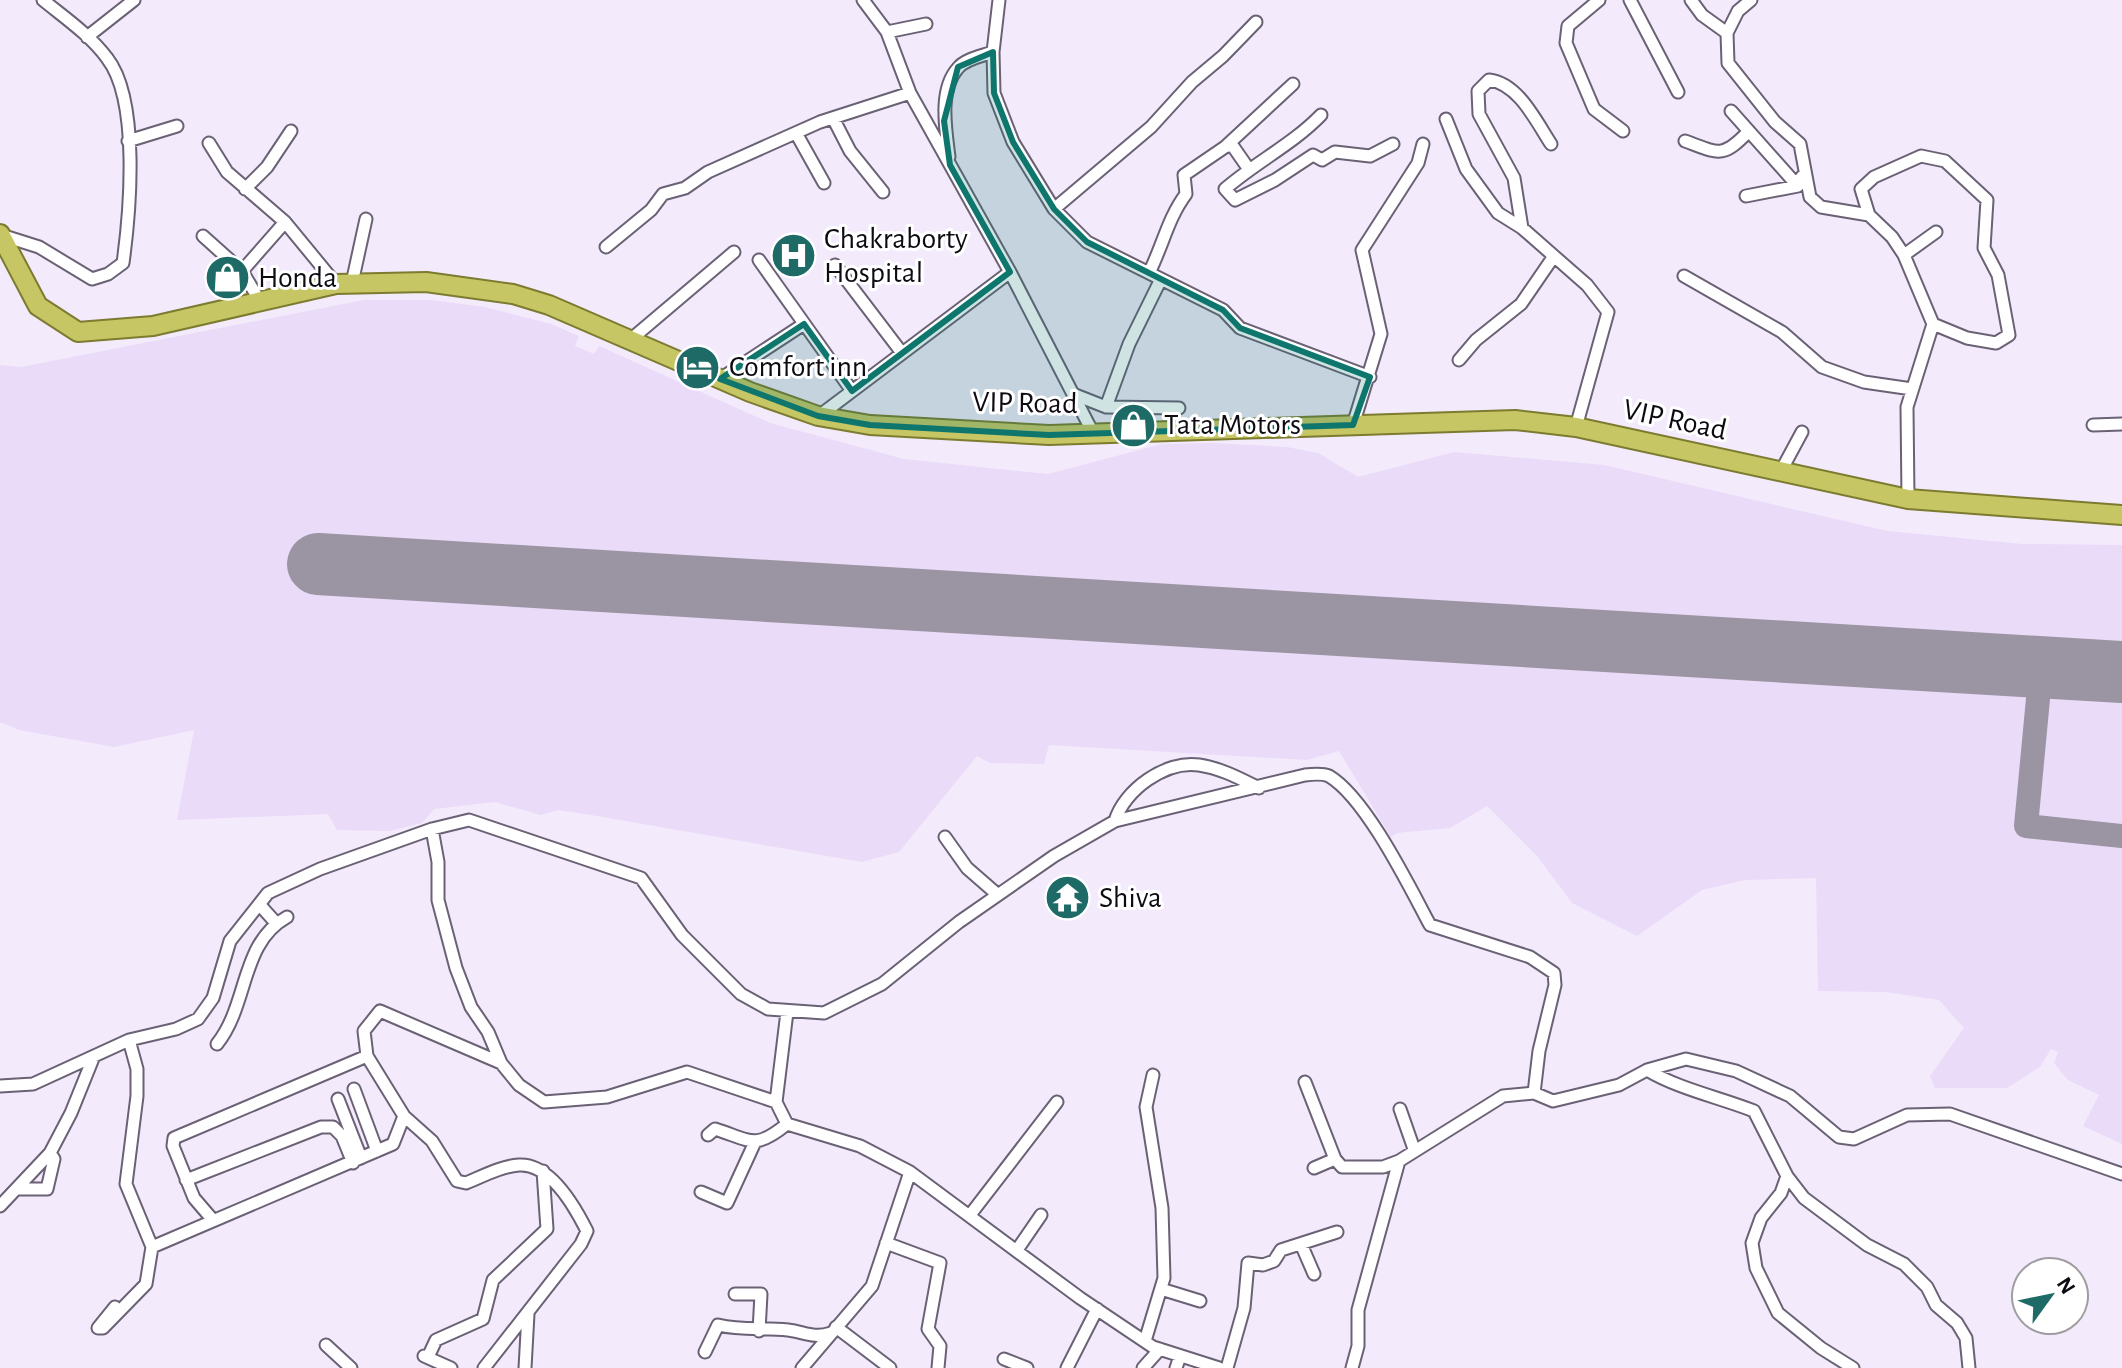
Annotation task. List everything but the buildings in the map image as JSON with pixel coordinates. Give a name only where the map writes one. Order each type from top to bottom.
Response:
[{"type":"highway","name":"VIP Road","points":[[0,235],[38,306],[78,332],[153,326],[344,284],[426,282],[513,294],[549,305],[720,379],[818,416],[870,425],[1049,435],[1092,431],[1515,420],[1576,427],[1908,499],[2122,515]]},
{"type":"street","points":[[0,235],[39,247],[92,279],[108,274],[123,263],[127,228],[128,111],[109,60],[43,0]]},
{"type":"street","points":[[87,37],[134,0]]},
{"type":"street","points":[[863,0],[887,32],[910,93],[1010,272],[1092,431]]},
{"type":"street","points":[[999,0],[993,52],[994,93],[1013,142],[1054,209],[1087,242],[1223,310],[1240,328],[1370,377]]},
{"type":"street","points":[[1599,0],[1568,26],[1566,43],[1594,109],[1623,131]]},
{"type":"street","points":[[1630,0],[1678,92]]},
{"type":"street","points":[[1691,0],[1702,15],[1727,33]]},
{"type":"street","points":[[1751,0],[1738,11],[1727,33],[1728,63],[1775,122],[1800,144],[1810,197]]},
{"type":"street","points":[[1054,209],[1151,127],[1192,82],[1256,22]]},
{"type":"street","points":[[887,32],[926,24]]},
{"type":"street","points":[[950,165],[944,121],[949,82],[958,67],[993,52]]},
{"type":"street","points":[[1522,228],[1514,178],[1479,114],[1478,91],[1489,80],[1501,81],[1520,99],[1551,144]]},
{"type":"street","points":[[1106,407],[1155,276],[1167,238],[1170,215],[1186,194],[1184,175],[1225,147],[1293,84]]},
{"type":"street","points":[[606,247],[651,210],[663,194],[685,188],[708,172],[796,133],[910,93]]},
{"type":"street","points":[[1731,111],[1796,184],[1821,207],[1869,215]]},
{"type":"street","points":[[1321,115],[1302,136],[1248,168],[1225,189],[1235,200],[1275,180],[1313,155],[1322,160],[1335,152],[1370,156],[1393,144]]},
{"type":"street","points":[[833,118],[850,151],[883,192]]},
{"type":"street","points":[[1446,119],[1466,169],[1498,213],[1522,228],[1587,285],[1608,312],[1576,427]]},
{"type":"street","points":[[128,141],[177,126]]},
{"type":"street","points":[[245,189],[267,167],[291,131]]},
{"type":"street","points":[[1685,141],[1717,153],[1731,150],[1748,132]]},
{"type":"street","points":[[796,133],[824,183]]},
{"type":"street","points":[[209,143],[227,172],[285,222],[344,284],[366,219]]},
{"type":"street","points":[[1353,425],[1381,334],[1362,250],[1418,163],[1423,144]]},
{"type":"street","points":[[1225,147],[1232,145],[1239,150],[1248,168]]},
{"type":"street","points":[[1908,499],[1907,407],[1933,324],[1904,255],[1869,215],[1861,189],[1874,177],[1921,156],[1945,161],[1987,200],[1984,248],[1998,275],[2009,335],[1996,343],[1967,338],[1933,324]]},
{"type":"street","points":[[1746,196],[1796,184],[1805,173]]},
{"type":"street","points":[[242,271],[285,222]]},
{"type":"street","points":[[1904,255],[1936,232]]},
{"type":"street","points":[[203,236],[242,271],[261,303]]},
{"type":"street","points":[[629,341],[734,252]]},
{"type":"street","points":[[1459,360],[1476,340],[1521,304],[1554,256]]},
{"type":"street","points":[[759,260],[852,391]]},
{"type":"street","points":[[835,265],[902,353]]},
{"type":"street","points":[[818,416],[1010,272]]},
{"type":"street","points":[[1684,276],[1782,332],[1822,367],[1864,382],[1912,389]]},
{"type":"street","points":[[720,379],[804,324]]},
{"type":"street","points":[[1073,394],[1106,407],[1179,408]]},
{"type":"street","points":[[2093,425],[2122,424]]},
{"type":"street","points":[[1781,471],[1802,432]]},
{"type":"street","points":[[1115,821],[1119,806],[1138,786],[1167,770],[1196,764],[1229,773],[1259,788]]},
{"type":"street","points":[[0,1086],[33,1084],[129,1040],[176,1029],[198,1019],[213,998],[230,941],[268,893],[320,869],[432,829],[469,820],[641,878],[682,935],[741,994],[768,1009],[824,1013],[882,984],[998,895],[1054,856],[1115,821],[1305,775],[1326,774],[1356,803],[1391,855],[1430,925],[1530,957],[1554,973],[1555,985],[1539,1051],[1534,1093]]},
{"type":"street","points":[[432,829],[438,862],[438,900],[456,968],[471,1007],[488,1032],[501,1063],[519,1085],[544,1102],[607,1097],[687,1072],[776,1102]]},
{"type":"street","points":[[945,837],[967,868],[998,895]]},
{"type":"street","points":[[217,1044],[231,1026],[259,941],[282,920],[259,904]]},
{"type":"street","points":[[484,1368],[581,1244],[587,1231],[579,1214],[543,1170],[523,1164],[466,1183],[457,1181],[432,1141],[404,1116],[367,1056],[364,1031],[380,1011],[501,1063]]},
{"type":"street","points":[[787,1012],[776,1102],[787,1124],[860,1146],[910,1172],[1145,1341],[1203,1366],[1219,1368]]},
{"type":"street","points":[[115,1307],[98,1328],[103,1328],[146,1284],[152,1247],[126,1184],[137,1096],[137,1069],[129,1040]]},
{"type":"street","points":[[0,1206],[50,1153],[71,1113],[94,1056]]},
{"type":"street","points":[[212,1219],[194,1198],[173,1146],[174,1138],[367,1056]]},
{"type":"street","points":[[1305,1082],[1335,1159],[1342,1167],[1383,1167],[1399,1161],[1503,1096],[1534,1093],[1553,1101],[1619,1085],[1647,1070],[1686,1059],[1736,1071],[1790,1096],[1839,1137],[1854,1139],[1907,1115],[1950,1114],[2122,1174]]},
{"type":"street","points":[[1647,1070],[1672,1085],[1687,1085],[1754,1111],[1787,1176],[1804,1198],[1867,1245],[1904,1264],[1927,1287],[1936,1305],[1957,1323],[1966,1338],[1969,1368]]},
{"type":"street","points":[[1145,1341],[1164,1278],[1162,1208],[1146,1107],[1153,1075]]},
{"type":"street","points":[[354,1089],[377,1151]]},
{"type":"street","points":[[338,1099],[357,1160]]},
{"type":"street","points":[[970,1215],[1057,1102]]},
{"type":"street","points":[[1400,1109],[1414,1149]]},
{"type":"street","points":[[152,1247],[393,1144],[404,1116]]},
{"type":"street","points":[[708,1135],[715,1129],[755,1142],[766,1141],[787,1124]]},
{"type":"street","points":[[186,1180],[321,1127],[333,1127],[357,1160]]},
{"type":"street","points":[[701,1192],[727,1203],[755,1142]]},
{"type":"street","points":[[16,1189],[47,1189],[54,1159],[50,1153]]},
{"type":"street","points":[[1314,1168],[1335,1159]]},
{"type":"street","points":[[1352,1368],[1358,1346],[1358,1310],[1399,1161]]},
{"type":"street","points":[[451,1368],[425,1356],[436,1340],[483,1319],[493,1280],[547,1229],[543,1170]]},
{"type":"street","points":[[802,1368],[872,1286],[910,1172]]},
{"type":"street","points":[[1787,1176],[1781,1193],[1761,1218],[1752,1243],[1756,1268],[1778,1313],[1821,1348],[1853,1368]]},
{"type":"street","points":[[1017,1250],[1041,1215]]},
{"type":"street","points":[[1227,1368],[1244,1308],[1248,1263],[1263,1265],[1274,1261],[1281,1250],[1337,1232]]},
{"type":"street","points":[[886,1243],[940,1263],[928,1329],[940,1346],[938,1368]]},
{"type":"street","points":[[1301,1244],[1314,1274]]},
{"type":"street","points":[[1161,1289],[1200,1301]]},
{"type":"street","points":[[735,1294],[761,1294],[759,1331]]},
{"type":"street","points":[[525,1368],[525,1320],[532,1306]]},
{"type":"street","points":[[1067,1368],[1097,1309]]},
{"type":"street","points":[[705,1352],[718,1325],[759,1331],[788,1330],[817,1338],[834,1330]]},
{"type":"street","points":[[834,1330],[890,1368]]},
{"type":"street","points":[[326,1345],[351,1368]]},
{"type":"street","points":[[1143,1368],[1160,1349]]},
{"type":"street","points":[[1176,1368],[1180,1356]]},
{"type":"street","points":[[1004,1359],[1027,1368]]},
{"type":"highlighted area","points":[[993,52],[994,93],[1013,142],[1054,209],[1087,242],[1223,310],[1240,328],[1370,377],[1353,425],[1049,435],[870,425],[818,416],[720,379],[804,324],[852,391],[1010,272],[950,165],[944,121],[958,67]]},
{"type":"shaded area","points":[[364,300],[431,300],[485,307],[551,324],[579,336],[575,346],[594,354],[599,346],[770,423],[904,459],[1048,474],[1162,444],[1213,443],[1287,447],[1318,453],[1358,477],[1454,452],[1604,465],[1887,531],[2022,544],[2122,545],[2122,1144],[2083,1126],[2099,1095],[2068,1080],[2054,1063],[2058,1052],[2051,1049],[2040,1067],[2007,1088],[1935,1088],[1930,1076],[1964,1028],[1939,1000],[1886,992],[1818,991],[1816,878],[1745,880],[1702,890],[1637,936],[1572,903],[1537,856],[1487,806],[1450,828],[1397,833],[1391,837],[1339,751],[1307,760],[1049,745],[1044,764],[990,763],[977,756],[899,852],[862,862],[558,810],[541,815],[495,802],[434,809],[422,823],[390,831],[337,830],[328,814],[177,820],[194,730],[114,747],[19,730],[0,722],[0,365],[21,367]]},
{"type":"taxiway","points":[[2041,667],[2026,826],[2122,836]]},
{"type":"runway","points":[[318,564],[2122,672]]},
{"type":"place","name":"Chakraborty Hospital","points":[[793,256]]},
{"type":"place","name":"Honda","points":[[227,278]]},
{"type":"place","name":"Comfort inn","points":[[698,367]]},
{"type":"place","name":"Tata Motors","points":[[1133,425]]},
{"type":"place","name":"Shiva","points":[[1068,898]]}]
